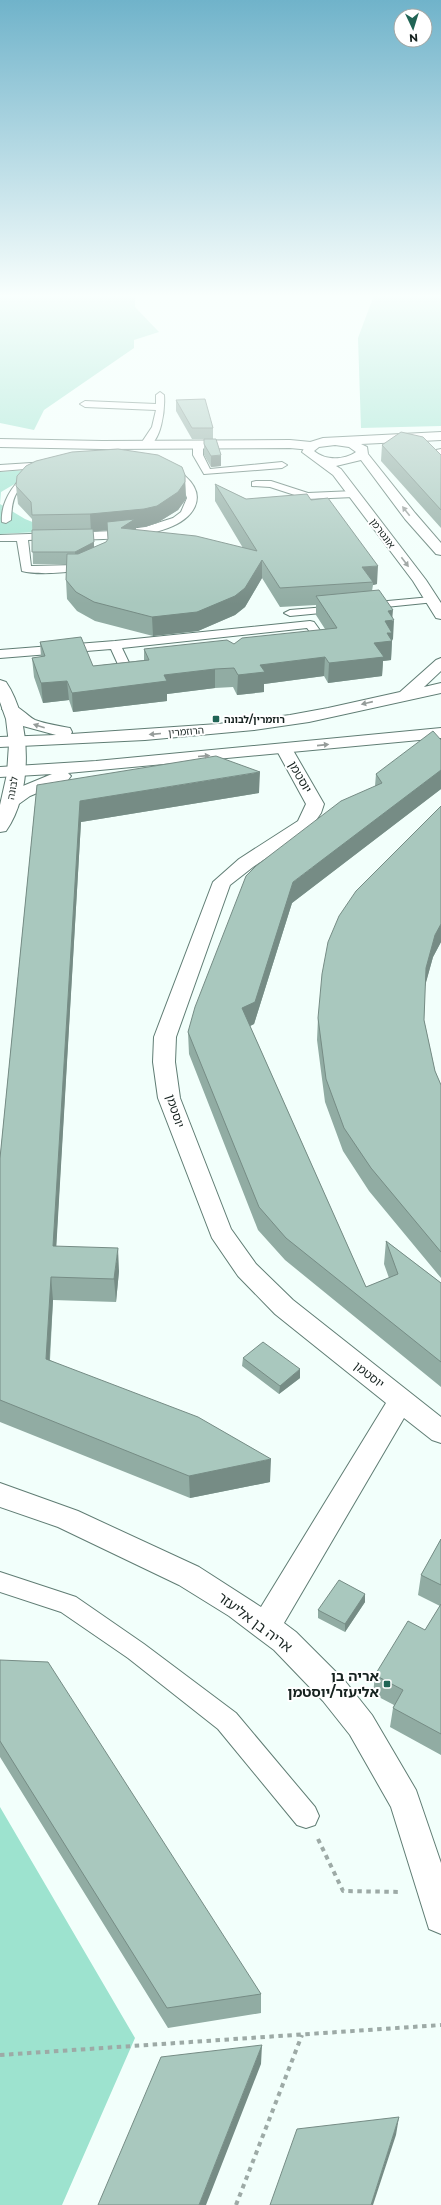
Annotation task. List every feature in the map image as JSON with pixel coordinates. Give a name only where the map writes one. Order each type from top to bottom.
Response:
[{"type":"street","points":[[0,449],[39,444],[283,444],[311,446],[336,441],[441,436]]},
{"type":"street","points":[[311,446],[308,452],[317,459],[343,462],[352,460],[374,445],[402,438]]},
{"type":"street","points":[[336,441],[353,444],[363,452],[410,516],[441,551]]},
{"type":"street","name":"אונטרמן","points":[[317,459],[337,472],[419,580],[441,614]]},
{"type":"street","points":[[405,695],[441,663]]},
{"type":"street","name":"לבונה","points":[[0,685],[14,720],[17,742],[7,772],[10,802],[0,827]]},
{"type":"street","name":"הרוזמרין","points":[[0,742],[119,737],[284,720],[441,688]]},
{"type":"street","points":[[10,709],[29,723],[42,728],[119,737]]},
{"type":"street","points":[[7,772],[96,766],[441,733]]},
{"type":"street","name":"יוסטמן","points":[[284,749],[311,794],[315,804],[312,813],[304,825],[246,863],[222,882],[215,897],[165,1037],[164,1062],[169,1098],[220,1232],[246,1270],[284,1307],[441,1432]]},
{"type":"street","points":[[10,802],[37,785],[96,766]]},
{"type":"street","points":[[265,1626],[401,1400]]},
{"type":"street","name":"אריה בן אליעזר","points":[[0,1495],[68,1519],[189,1576],[239,1607],[285,1641],[323,1680],[361,1725],[405,1801],[439,1910]]},
{"type":"lane","points":[[145,445],[159,425],[160,398]]},
{"type":"lane","points":[[85,404],[161,407]]},
{"type":"lane","points":[[198,444],[198,455],[207,472],[282,465]]},
{"type":"lane","points":[[0,538],[100,538],[145,531],[165,525],[182,516],[191,506],[194,495],[190,484],[179,474],[155,465]]},
{"type":"lane","points":[[0,468],[59,466],[36,473],[12,489],[6,499],[6,520]]},
{"type":"lane","points":[[256,484],[271,484],[307,496],[354,494]]},
{"type":"lane","points":[[22,537],[26,569],[78,568],[102,557]]},
{"type":"lane","points":[[290,613],[431,600]]},
{"type":"lane","points":[[0,654],[115,645],[310,624],[325,645]]},
{"type":"lane","points":[[220,634],[227,646]]},
{"type":"lane","points":[[115,645],[127,671]]},
{"type":"lane","points":[[0,1582],[68,1604],[136,1651],[227,1721],[306,1816]]},
{"type":"path","points":[[306,1816],[343,1891],[439,1910]]},
{"type":"path","points":[[0,2055],[441,2025]]},
{"type":"path","points":[[236,2205],[302,2035]]},
{"type":"green space","points":[[0,398],[62,398],[44,410],[34,430],[0,423]]},
{"type":"green space","points":[[360,398],[441,398],[441,426],[361,428]]},
{"type":"green space","points":[[40,469],[1,492],[0,504],[0,472]]},
{"type":"green space","points":[[0,504],[25,519],[55,531],[0,534]]},
{"type":"green space","points":[[0,1807],[135,2038],[62,2205],[0,2205]]},
{"type":"building","points":[[205,399],[213,428],[192,428],[176,400]]},
{"type":"building","points":[[401,432],[423,437],[441,455],[441,510],[382,445]]},
{"type":"building","points":[[204,439],[216,439],[221,455],[211,456],[204,444]]},
{"type":"building","points":[[118,449],[158,455],[182,467],[185,475],[185,482],[178,492],[157,506],[144,509],[90,514],[32,515],[31,502],[16,486],[17,476],[26,466],[36,461],[72,452]]},
{"type":"building","points":[[215,484],[246,499],[307,494],[311,500],[328,498],[378,566],[362,567],[373,582],[280,588],[262,560],[245,588],[235,596],[197,612],[152,617],[94,602],[76,592],[66,580],[67,554],[78,554],[106,542],[108,539],[107,522],[135,519],[121,528],[196,536],[257,551]]},
{"type":"building","points":[[93,529],[94,542],[75,552],[32,552],[32,530]]},
{"type":"building","points":[[379,590],[393,610],[388,611],[394,620],[385,621],[392,633],[387,633],[392,641],[374,643],[384,657],[329,663],[325,657],[260,665],[265,672],[238,675],[234,668],[215,669],[164,675],[167,681],[72,693],[67,681],[41,683],[32,658],[45,656],[40,642],[81,637],[93,666],[149,660],[144,649],[227,640],[234,644],[242,638],[337,628],[316,596]]},
{"type":"building","points":[[433,731],[441,740],[441,770],[293,882],[255,1002],[242,1008],[366,1287],[398,1274],[386,1241],[441,1283],[441,1362],[286,1238],[259,1207],[188,1032],[195,1007],[246,876],[256,866],[341,801],[382,783],[376,774]]},
{"type":"building","points":[[216,756],[260,772],[80,801],[53,1246],[118,1248],[114,1279],[51,1277],[46,1359],[198,1417],[271,1459],[189,1476],[0,1400],[0,1158],[37,785]]},
{"type":"building","points":[[441,806],[441,924],[435,935],[426,968],[424,1020],[435,1071],[441,1085],[441,1252],[371,1168],[344,1128],[326,1079],[318,1018],[322,974],[328,942],[339,916],[356,891]]},
{"type":"building","points":[[263,1342],[300,1369],[280,1386],[243,1358]]},
{"type":"building","points":[[441,1539],[441,1585],[421,1575]]},
{"type":"building","points":[[339,1580],[365,1594],[345,1624],[318,1610]]},
{"type":"building","points":[[441,1604],[441,1734],[393,1708],[403,1690],[375,1675],[408,1621],[425,1630]]},
{"type":"building","points":[[0,1660],[48,1662],[261,1994],[167,2008],[0,1741]]},
{"type":"building","points":[[262,2045],[199,2205],[98,2205],[161,2057]]},
{"type":"building","points":[[399,2117],[371,2205],[270,2205],[297,2129]]},
{"type":"place","name":"רוזמרין/לבונה","points":[[216,719]]},
{"type":"place","name":"אריה בן אליעזר/יוסטמן","points":[[387,1684]]}]
